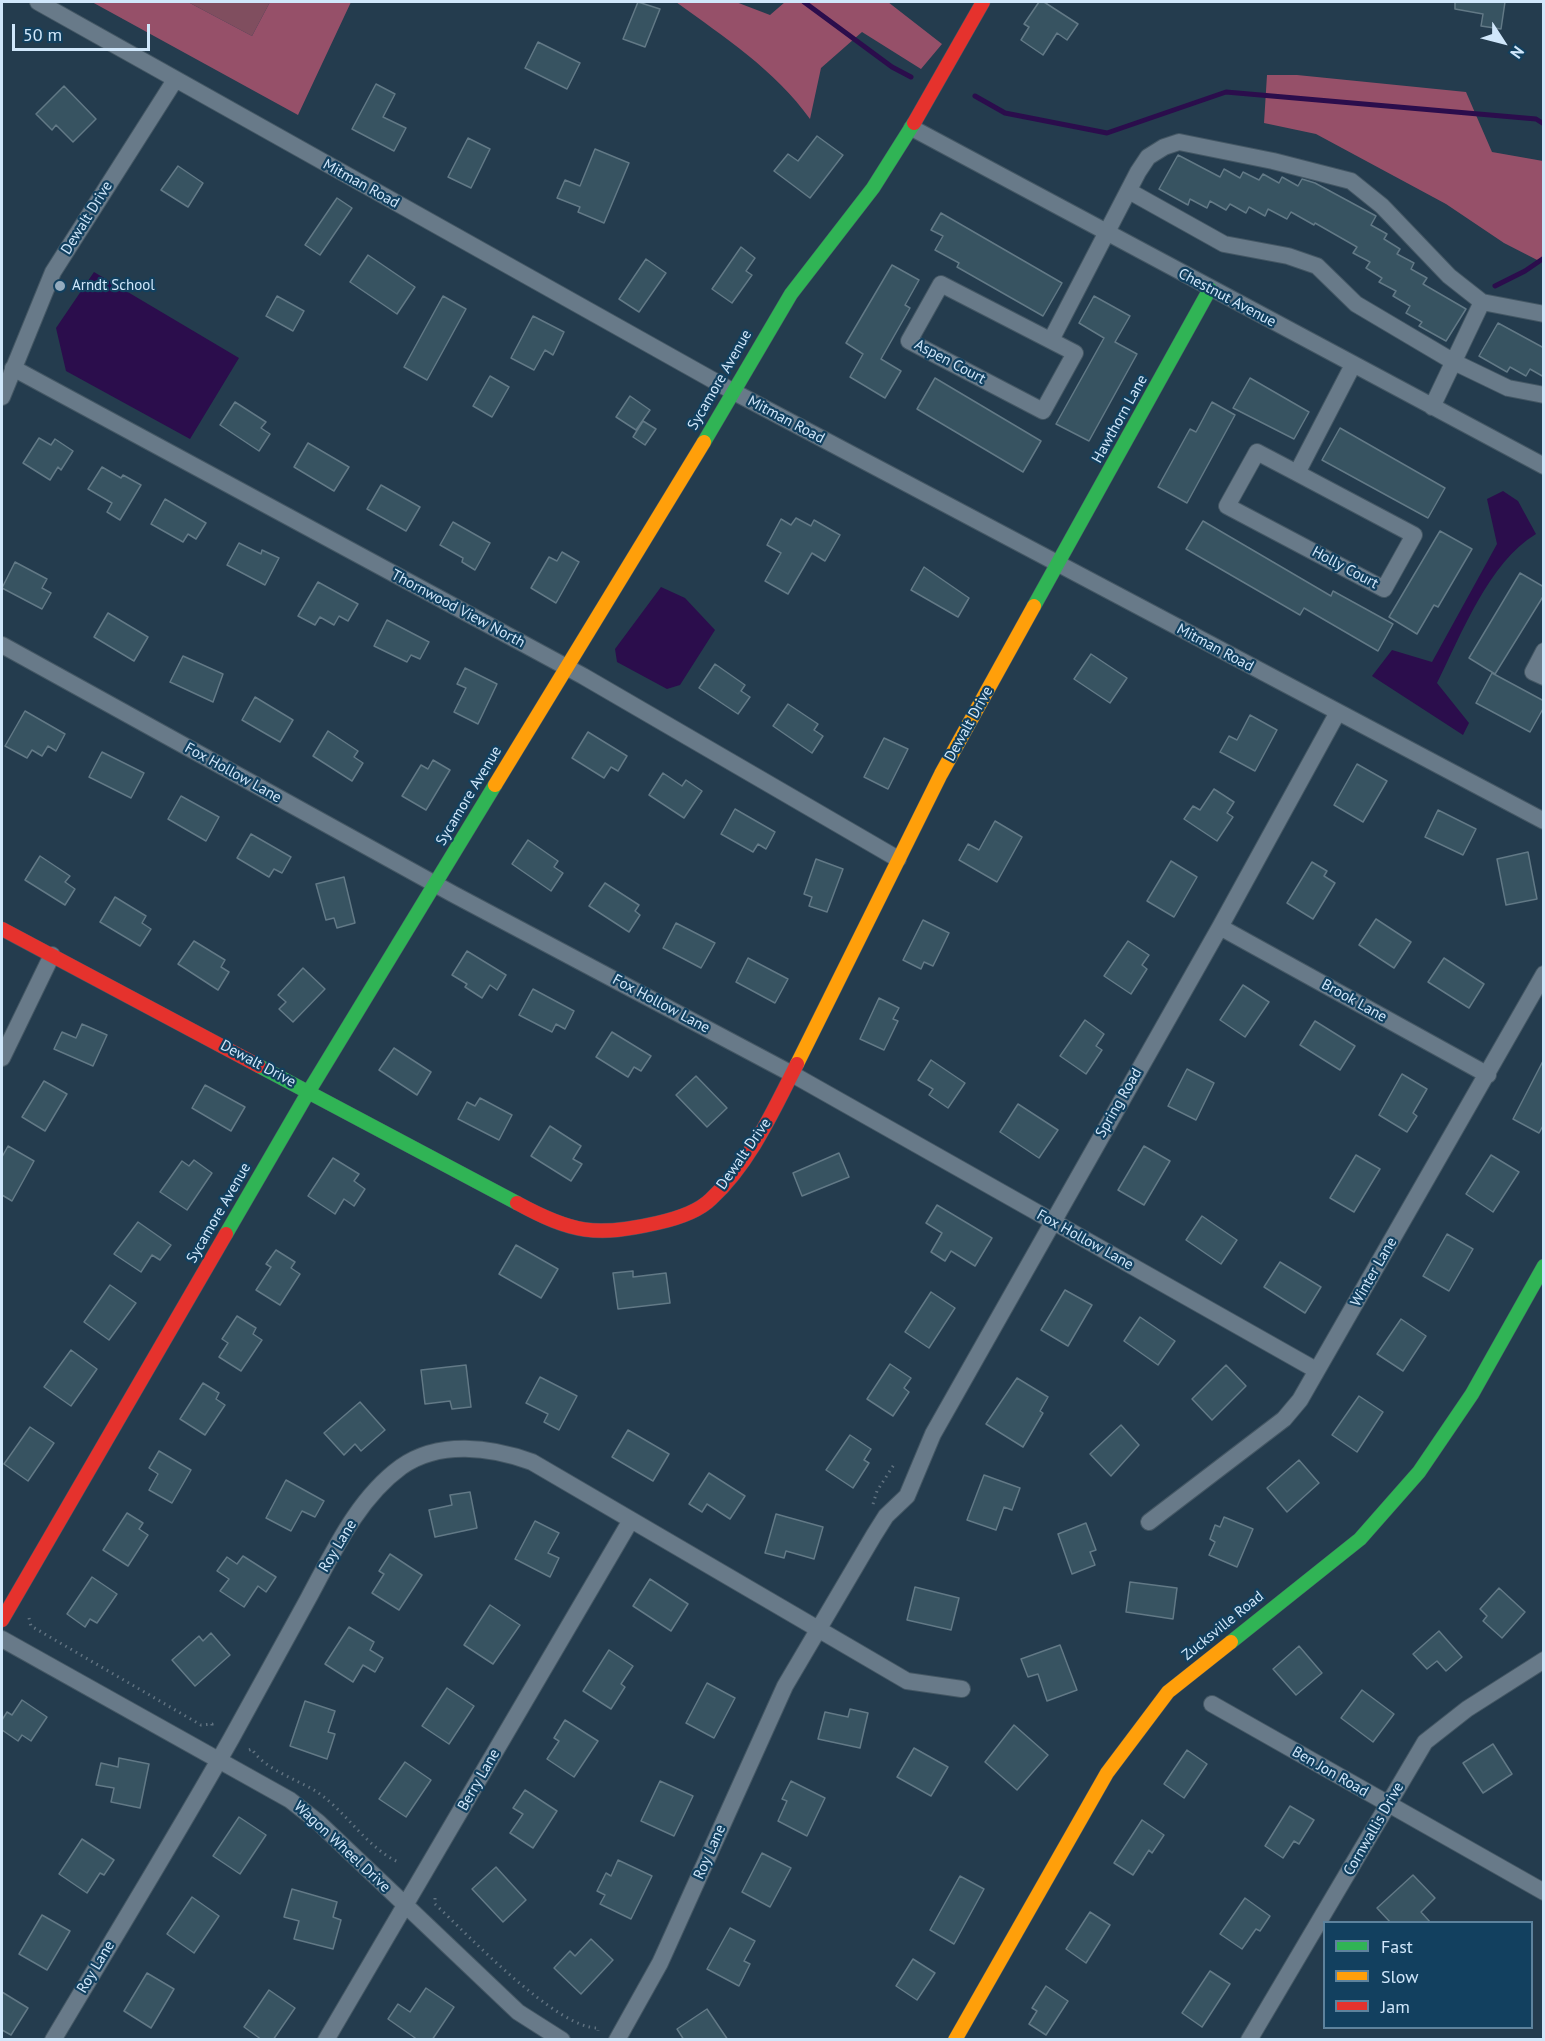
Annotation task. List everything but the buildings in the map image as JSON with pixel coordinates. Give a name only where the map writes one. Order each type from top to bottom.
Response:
[{"type":"street","name":"Mitman Road","points":[[38,2],[734,392],[1544,821]]},
{"type":"street","name":"Sycamore Avenue","points":[[2,1620],[309,1091],[734,392],[791,294],[873,188],[912,128],[983,2]]},
{"type":"street","name":"Dewalt Drive","points":[[2,397],[53,272],[175,80]]},
{"type":"street","name":"Chestnut Avenue","points":[[912,128],[1107,235],[1544,466]]},
{"type":"street","points":[[1051,340],[1148,157],[1179,142],[1273,161],[1351,182],[1368,192],[1449,276],[1482,302],[1544,314]]},
{"type":"street","points":[[1129,191],[1224,244],[1288,256],[1317,266],[1356,304],[1454,362],[1508,388],[1544,395]]},
{"type":"street","name":"Aspen Court","points":[[941,284],[1051,340],[1075,353],[1043,411],[909,341],[941,284]]},
{"type":"street","name":"Hawthorn Lane","points":[[1058,565],[1210,290]]},
{"type":"street","points":[[1431,407],[1482,302]]},
{"type":"street","points":[[1297,473],[1353,365]]},
{"type":"street","name":"Thornwood View North","points":[[14,368],[566,667],[898,859]]},
{"type":"street","name":"Holly Court","points":[[1257,452],[1297,473],[1414,535],[1384,589],[1227,506],[1257,452]]},
{"type":"street","name":"Dewalt Drive","points":[[2,929],[556,1224],[593,1232],[619,1232],[675,1219],[710,1201],[736,1171],[766,1126],[941,774],[1058,565]]},
{"type":"street","name":"Fox Hollow Lane","points":[[2,645],[435,883],[792,1074],[1316,1370]]},
{"type":"street","points":[[1544,651],[1533,672],[1544,677]]},
{"type":"street","name":"Spring Road","points":[[907,1496],[923,1453],[1052,1220],[1220,927],[1338,712]]},
{"type":"street","name":"Brook Lane","points":[[1220,927],[1488,1075]]},
{"type":"street","points":[[2,1058],[52,955]]},
{"type":"street","name":"Winter Lane","points":[[1149,1522],[1284,1419],[1300,1400],[1544,974]]},
{"type":"street","name":"Zucksville Road","points":[[955,2040],[1107,1773],[1168,1692],[1360,1539],[1419,1472],[1472,1394],[1544,1266]]},
{"type":"street","name":"Roy Lane","points":[[53,2040],[219,1759],[348,1527],[377,1489],[402,1466],[427,1455],[456,1449],[479,1448],[505,1452],[532,1462],[818,1631]]},
{"type":"street","name":"Roy Lane","points":[[617,2040],[660,1963],[785,1686],[886,1516],[907,1496]]},
{"type":"street","name":"Berry Lane","points":[[326,2040],[631,1520]]},
{"type":"street","points":[[818,1631],[907,1681],[962,1689]]},
{"type":"street","name":"Wagon Wheel Drive","points":[[2,1640],[219,1759],[298,1806],[518,2012],[562,2040]]},
{"type":"street","name":"Cornwallis Drive","points":[[1249,2040],[1425,1742],[1467,1709],[1544,1660]]},
{"type":"street","name":"Ben Jon Road","points":[[1212,1704],[1544,1892]]},
{"type":"path","points":[[871,1511],[877,1491],[895,1463]]},
{"type":"path","points":[[30,1616],[28,1622],[32,1626],[130,1681],[201,1725],[212,1724],[212,1728]]},
{"type":"path","points":[[435,1898],[435,1904],[524,1988],[581,2025],[598,2028],[598,2031]]},
{"type":"shaded area","points":[[92,2],[188,2],[252,36],[270,2],[351,2],[298,115]]},
{"type":"shaded area","points":[[188,2],[270,2],[252,36]]},
{"type":"shaded area","points":[[676,2],[736,2],[770,15],[785,2],[888,2],[942,44],[921,69],[862,32],[821,68],[810,119],[796,101],[765,70]]},
{"type":"shaded area","points":[[1267,75],[1297,75],[1466,92],[1492,152],[1543,161],[1543,263],[1504,243],[1446,204],[1316,134],[1264,123]]},
{"type":"shaded area","points":[[94,272],[239,358],[190,439],[66,371],[56,328]]},
{"type":"shaded area","points":[[1503,491],[1518,501],[1536,534],[1519,546],[1490,581],[1466,622],[1437,683],[1469,723],[1463,735],[1372,676],[1392,650],[1432,662],[1497,544],[1487,499]]},
{"type":"shaded area","points":[[661,587],[685,598],[715,630],[680,685],[667,689],[617,662],[615,649]]},
{"type":"waterway","points":[[804,2],[892,67],[911,77]]},
{"type":"waterway","points":[[975,96],[1005,113],[1107,133],[1226,92],[1536,119],[1544,124]]},
{"type":"waterway","points":[[1495,286],[1525,271],[1544,258]]},
{"type":"traffic: fast","points":[[704,442],[791,294],[873,188],[914,123]]},
{"type":"traffic: fast","points":[[1034,606],[1210,289]]},
{"type":"traffic: fast","points":[[226,1234],[309,1091],[495,785]]},
{"type":"traffic: fast","points":[[259,1066],[517,1203]]},
{"type":"traffic: fast","points":[[1231,1642],[1360,1539],[1419,1472],[1472,1394],[1544,1266]]},
{"type":"traffic: slow","points":[[495,785],[704,442]]},
{"type":"traffic: slow","points":[[797,1064],[941,774],[1034,606]]},
{"type":"traffic: slow","points":[[955,2040],[1107,1773],[1168,1692],[1231,1642]]},
{"type":"traffic: jam","points":[[914,123],[983,2]]},
{"type":"traffic: jam","points":[[2,929],[259,1066]]},
{"type":"traffic: jam","points":[[517,1203],[554,1221],[585,1230],[600,1231],[657,1223],[693,1211],[706,1204],[738,1169],[760,1136],[797,1064]]},
{"type":"traffic: jam","points":[[2,1620],[226,1234]]},
{"type":"place","name":"Arndt School","points":[[60,286]]}]
